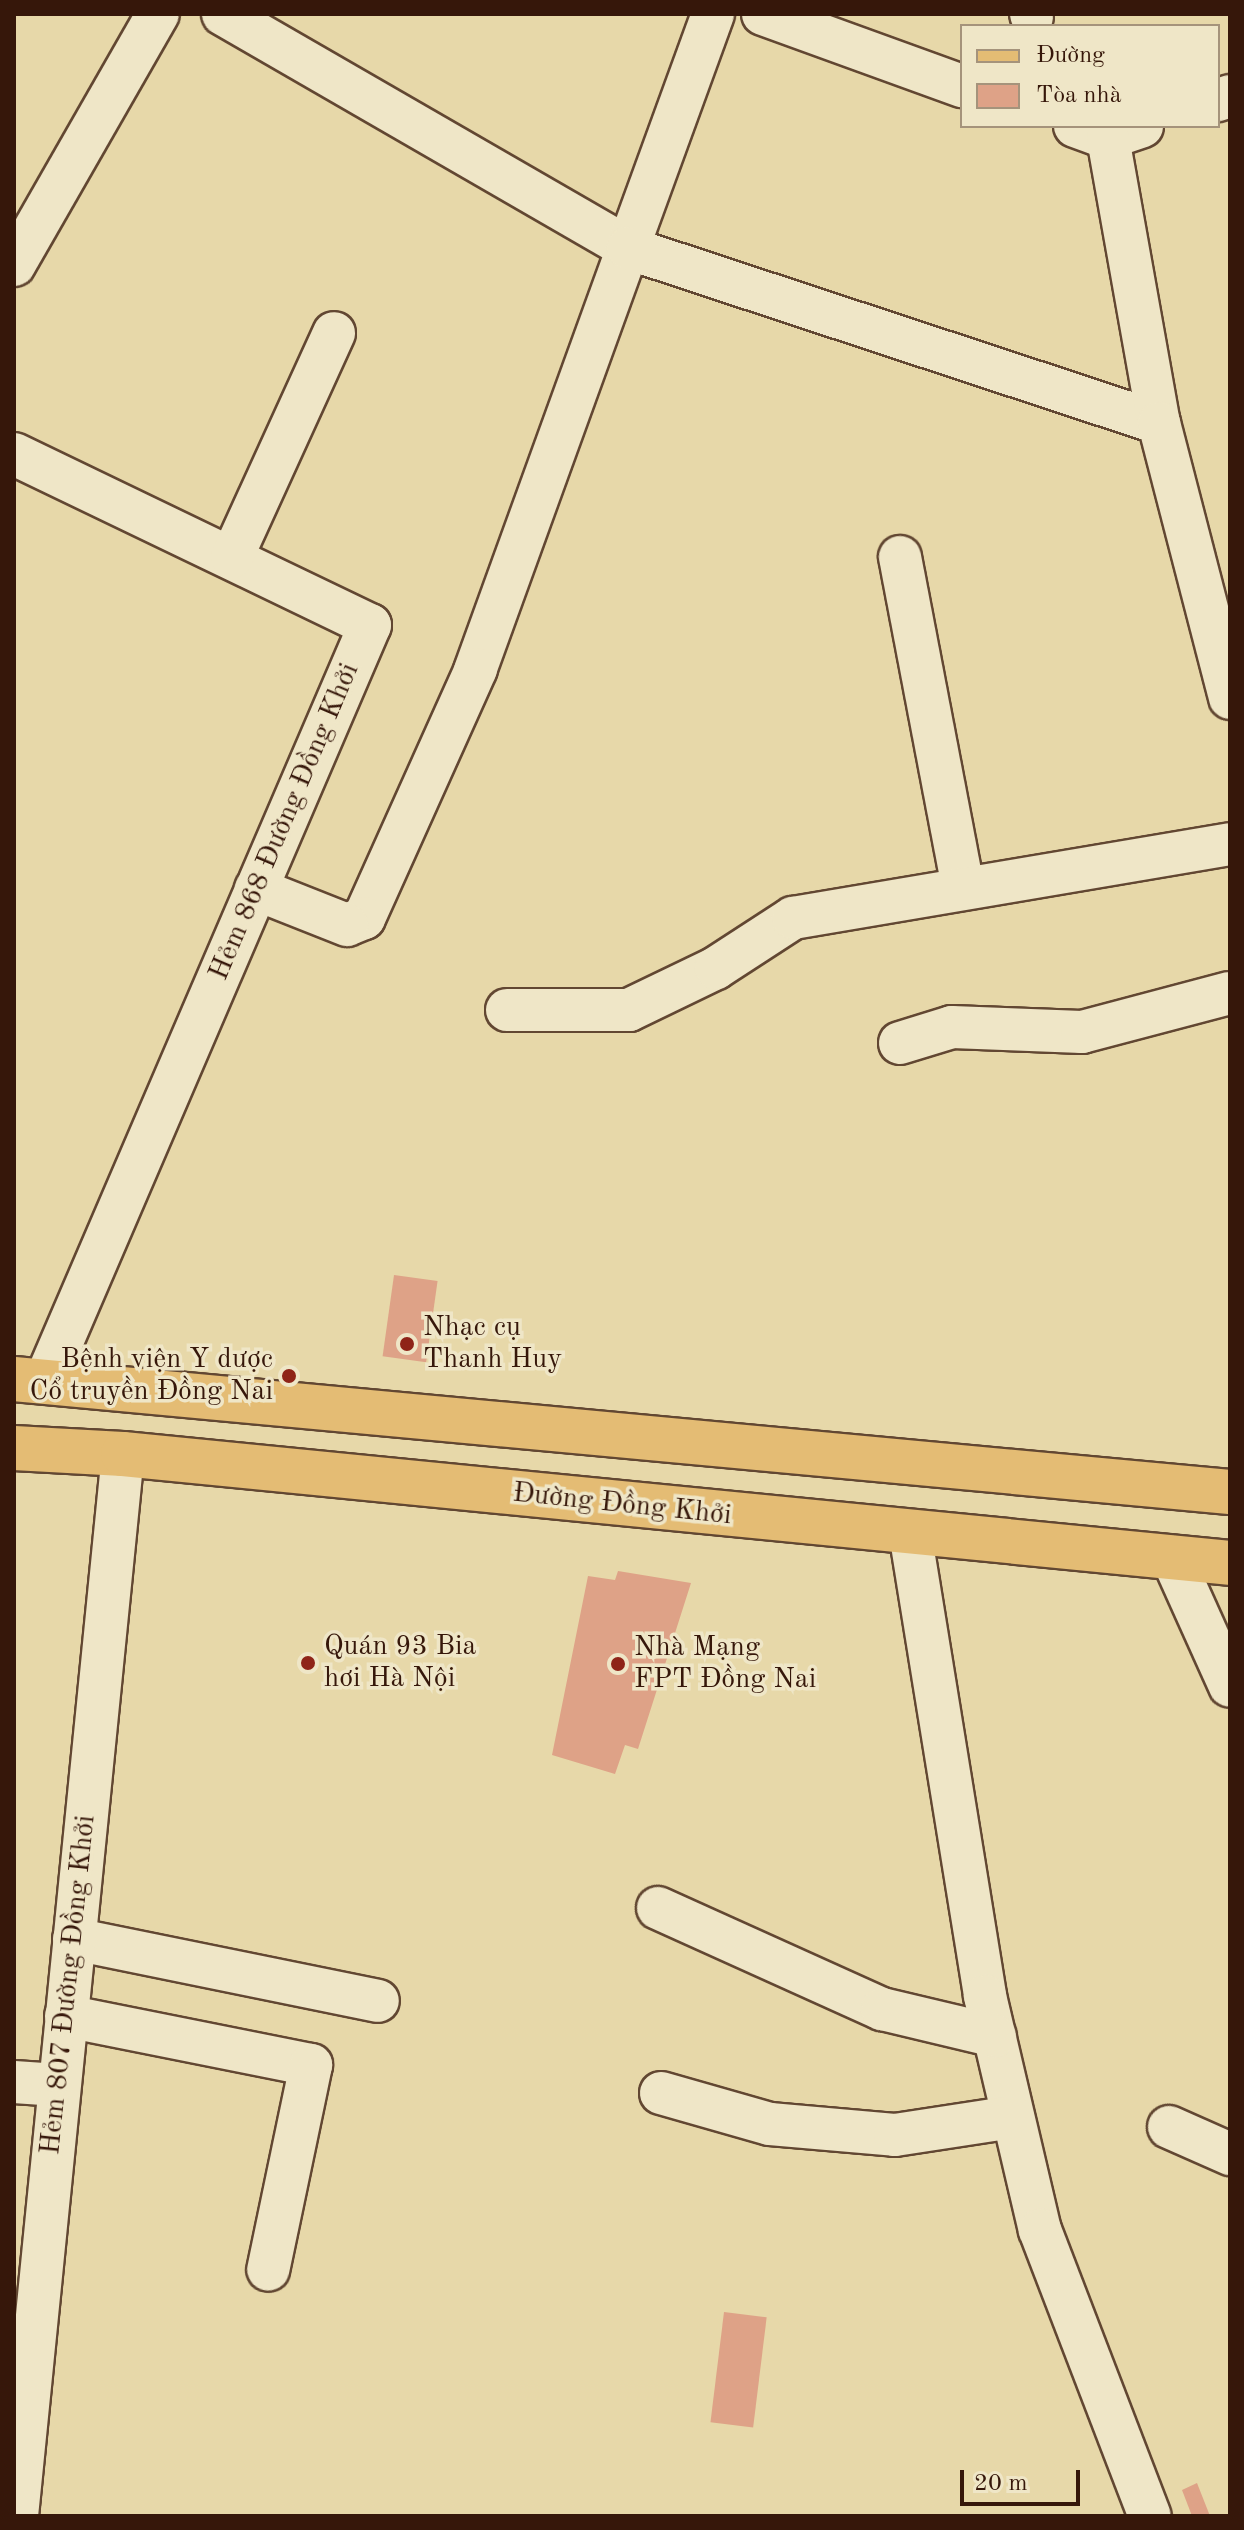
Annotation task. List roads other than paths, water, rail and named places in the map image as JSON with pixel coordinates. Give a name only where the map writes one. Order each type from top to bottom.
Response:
[{"type":"main road","points":[[30,1380],[1230,1492]]},
{"type":"main road","points":[[123,1454],[134,1388]]},
{"type":"main road","name":"Đường Đồng Khởi","points":[[14,1448],[123,1454],[1230,1563]]},
{"type":"street","points":[[14,265],[158,14]]},
{"type":"street","points":[[223,14],[628,248],[1159,423]]},
{"type":"street","points":[[256,889],[347,925],[364,918],[476,669],[713,14]]},
{"type":"street","points":[[763,14],[960,85]]},
{"type":"street","points":[[1108,130],[1159,423],[1230,698]]},
{"type":"street","points":[[232,557],[334,333]]},
{"type":"street","name":"Hẻm 868 Đường Đồng Khởi","points":[[14,454],[370,625],[256,889],[30,1380]]},
{"type":"street","points":[[900,557],[963,888]]},
{"type":"street","points":[[507,1010],[629,1010],[716,968],[793,918],[1230,844]]},
{"type":"street","points":[[900,1043],[952,1027],[1082,1032],[1230,993]]},
{"type":"street","name":"Hẻm 807 Đường Đồng Khởi","points":[[17,2516],[123,1454]]},
{"type":"street","points":[[910,1532],[995,2036],[1040,2230],[1150,2516]]},
{"type":"street","points":[[1172,1557],[1230,1686]]},
{"type":"street","points":[[658,1908],[882,2009],[995,2036]]},
{"type":"street","points":[[74,1939],[378,2001]]},
{"type":"street","points":[[66,2016],[311,2065],[268,2270]]},
{"type":"street","points":[[14,2082],[58,2085]]},
{"type":"street","points":[[661,2093],[770,2124],[895,2135],[1013,2117]]},
{"type":"street","points":[[1169,2127],[1230,2154]]},
{"type":"place","name":"Nhạc cụ Thanh Huy","points":[[407,1344]]},
{"type":"place","name":"Bệnh viện Y dược Cổ truyền Đồng Nai","points":[[289,1376]]},
{"type":"place","name":"Quán 93 Bia hơi Hà Nội","points":[[308,1663]]},
{"type":"place","name":"Nhà Mạng FPT Đồng Nai","points":[[618,1664]]}]
